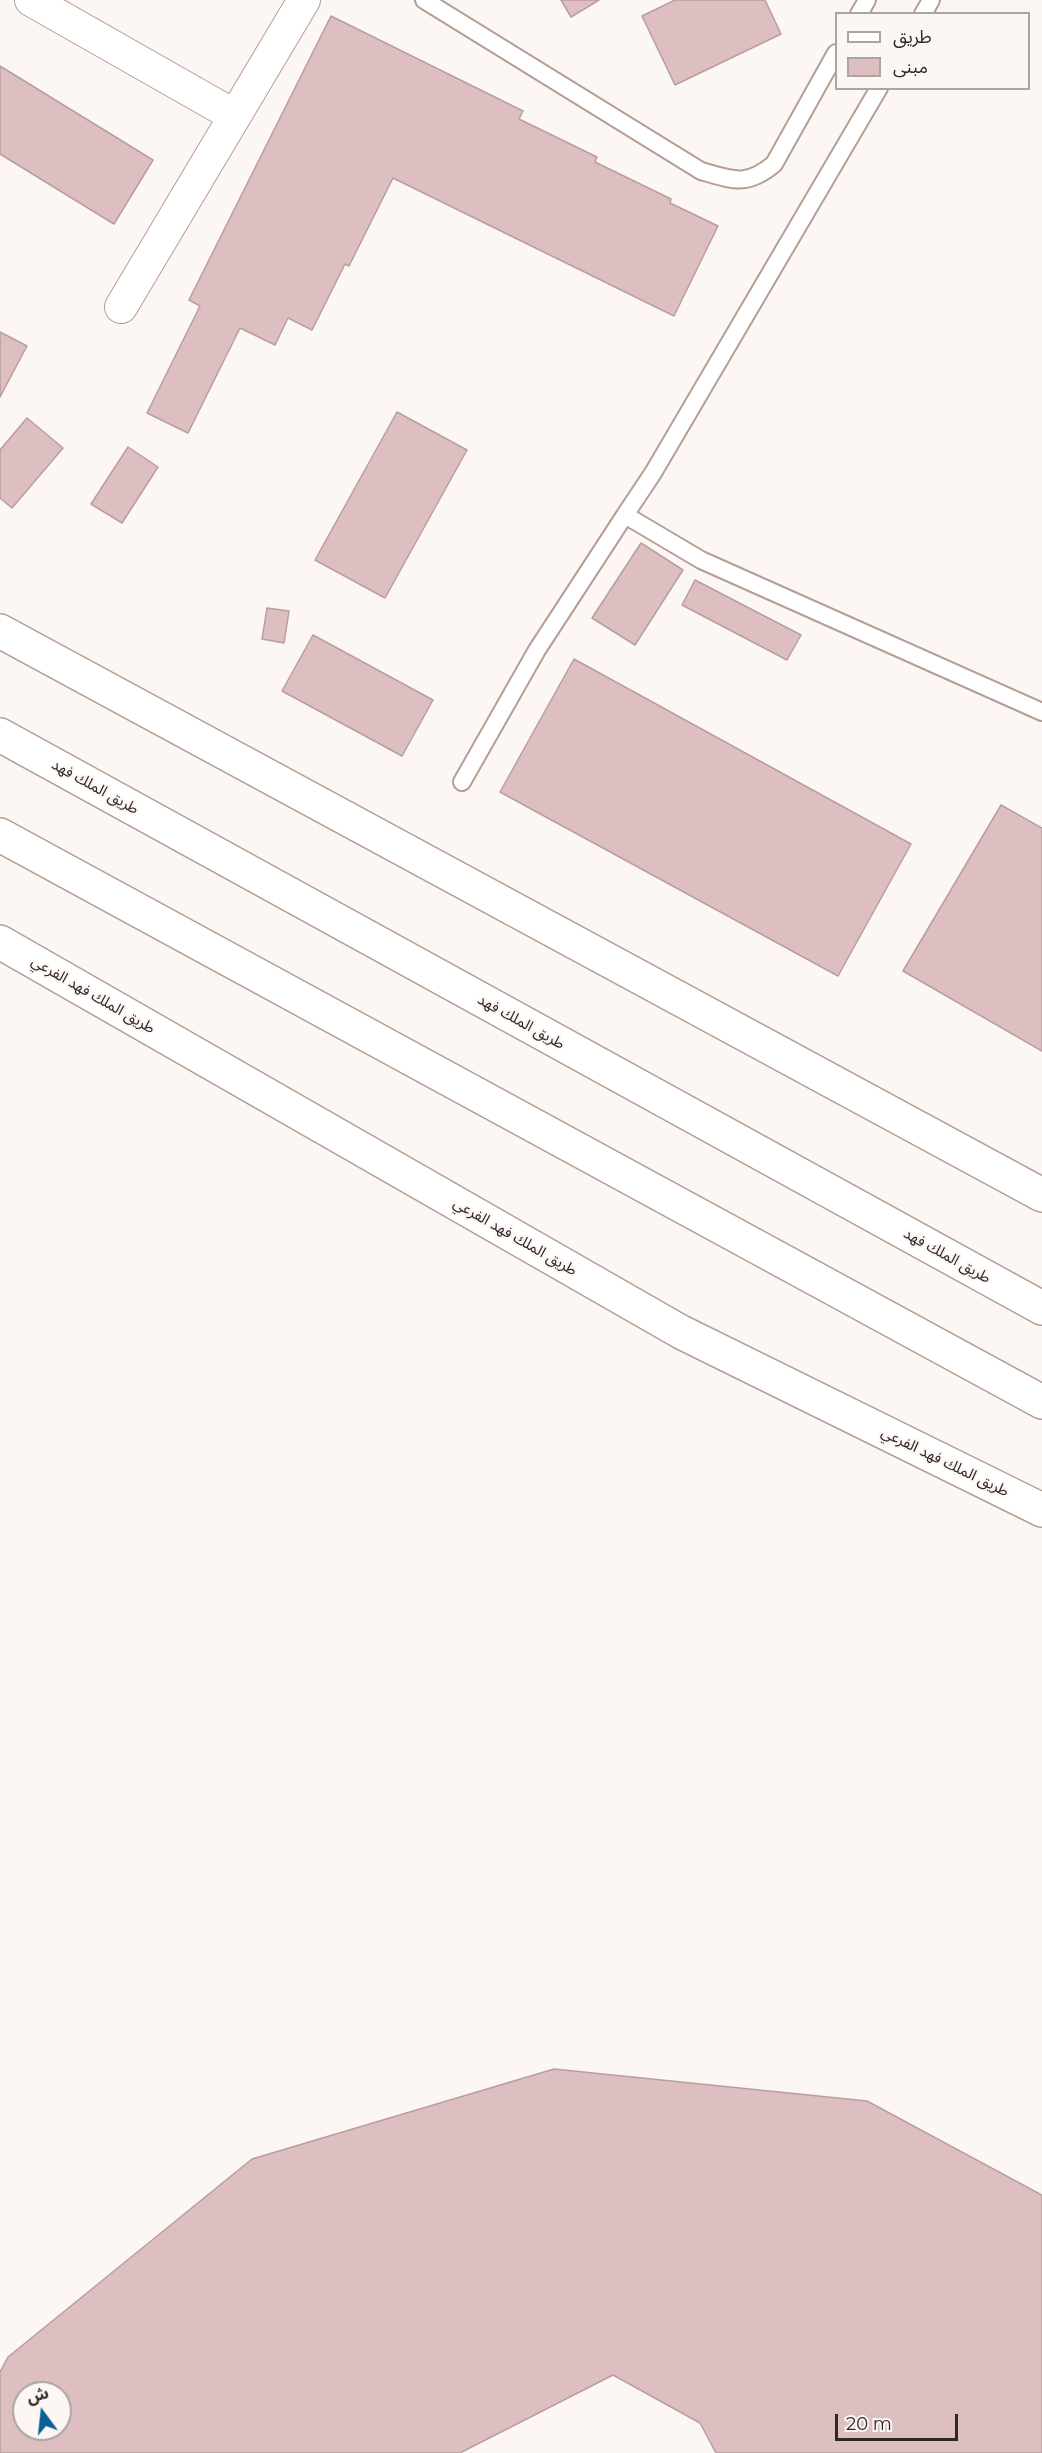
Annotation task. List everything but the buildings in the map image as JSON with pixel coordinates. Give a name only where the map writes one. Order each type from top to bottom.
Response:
[{"type":"main road","points":[[0,631],[1042,1195]]},
{"type":"main road","name":"طريق الملك فهد","points":[[0,735],[1042,1308]]},
{"type":"main road","points":[[0,835],[1042,1402]]},
{"type":"main road","name":"طريق الملك فهد الفرعي","points":[[0,942],[681,1332],[1042,1510]]},
{"type":"street","points":[[31,0],[235,116]]},
{"type":"street","points":[[121,307],[304,0]]},
{"type":"lane","points":[[424,0],[702,171],[735,181],[760,176],[774,164],[835,57]]},
{"type":"lane","points":[[462,782],[537,650],[653,473],[878,90]]},
{"type":"lane","points":[[625,514],[701,560],[1042,712]]}]
